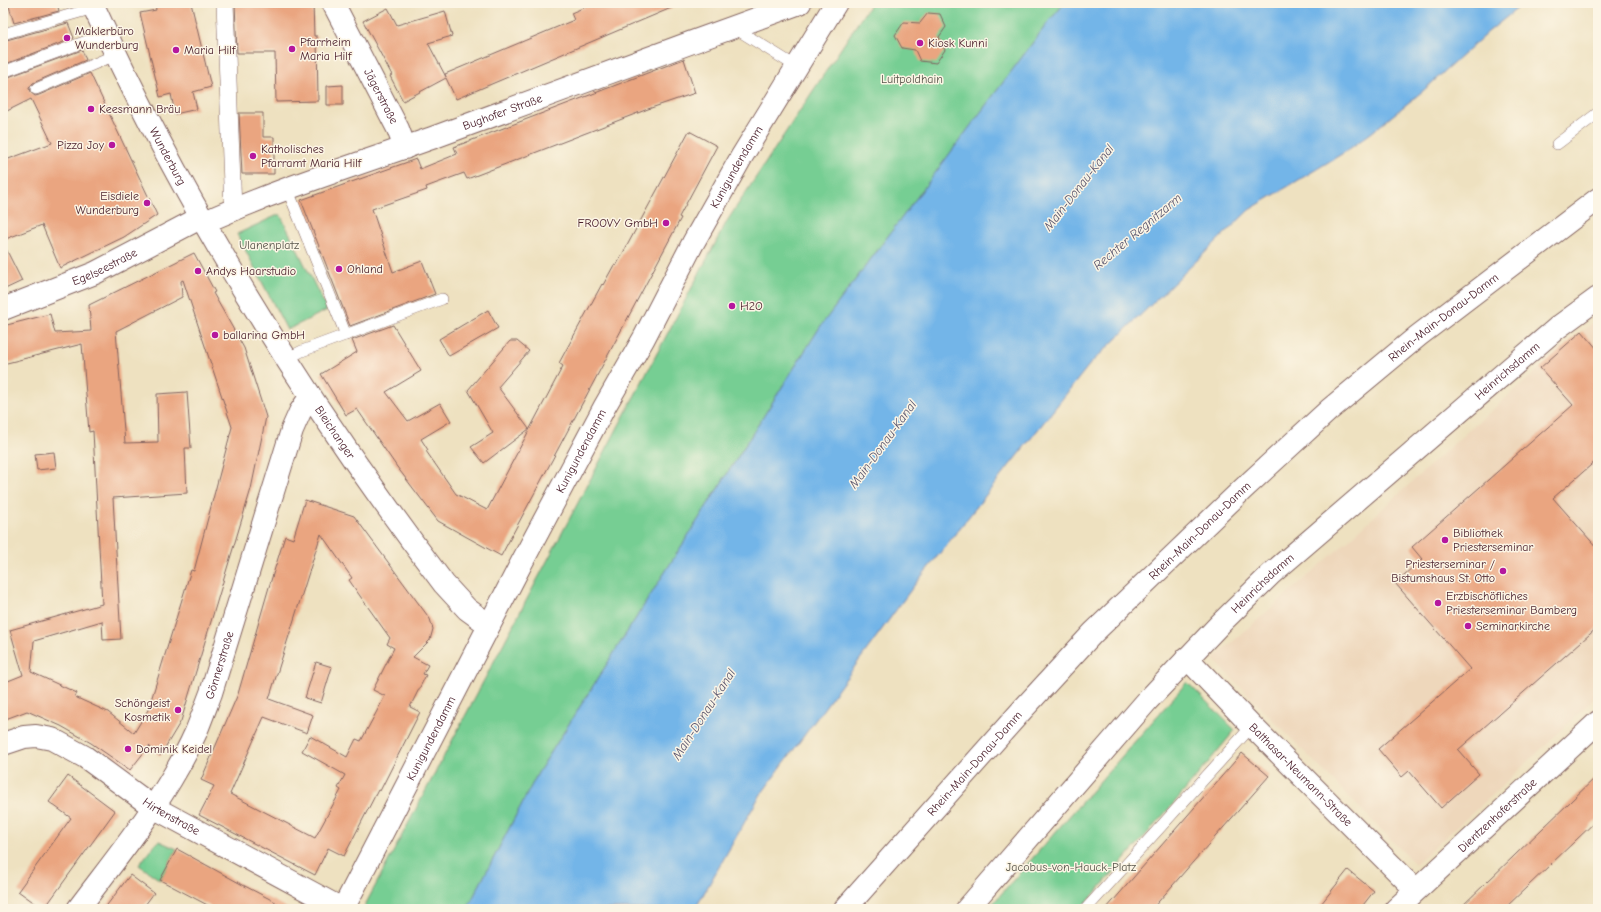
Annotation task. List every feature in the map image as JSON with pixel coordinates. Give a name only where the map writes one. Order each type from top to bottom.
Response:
[{"type":"street","points":[[225,3],[233,210]]},
{"type":"street","name":"Jägerstraße","points":[[333,3],[398,129],[405,148]]},
{"type":"street","name":"Bughofer Straße","points":[[203,220],[233,210],[287,188],[405,148],[800,3]]},
{"type":"street","name":"Kunigundendamm","points":[[342,909],[489,625],[605,406],[644,338],[693,243],[742,156],[836,3]]},
{"type":"street","name":"Wunderburg","points":[[93,5],[163,149],[203,220]]},
{"type":"street","name":"Rhein-Main-Donau-Damm","points":[[846,909],[1023,709],[1093,633],[1243,489],[1329,410],[1418,336],[1598,199]]},
{"type":"street","name":"Egelseestraße","points":[[3,309],[95,273],[203,220]]},
{"type":"street","name":"Bleichanger","points":[[203,220],[310,397],[444,584],[467,609],[489,625]]},
{"type":"street","name":"Heinrichsdamm","points":[[967,909],[1142,707],[1187,658],[1271,574],[1551,333],[1598,298]]},
{"type":"street","name":"Gönnerstraße","points":[[78,909],[136,833],[175,770],[195,733],[208,700],[245,585],[276,476],[292,430],[300,412],[310,397]]},
{"type":"street","name":"Balthasar-Neumann-Straße","points":[[1187,658],[1252,726],[1415,889]]},
{"type":"street","name":"Dientzenhoferstraße","points":[[1396,909],[1415,889],[1598,722]]},
{"type":"street","name":"Hirtenstraße","points":[[3,744],[24,736],[52,738],[85,757],[153,807],[342,909]]},
{"type":"lane","points":[[3,34],[93,5]]},
{"type":"lane","points":[[733,27],[797,67]]},
{"type":"lane","points":[[3,72],[106,34]]},
{"type":"lane","points":[[36,89],[116,55]]},
{"type":"lane","points":[[1557,144],[1598,113]]},
{"type":"lane","points":[[287,188],[346,335]]},
{"type":"lane","points":[[286,359],[302,351],[442,299]]},
{"type":"lane","points":[[1086,909],[1252,726]]},
{"type":"shaded area","name":"Erzbischöfliches Priesterseminar Bamberg","points":[[1598,318],[1598,695],[1496,792],[1415,864],[1213,659],[1342,546],[1460,438]]},
{"type":"green space","name":"Luitpoldhain","points":[[871,3],[1065,3],[1049,21],[820,327],[538,773],[467,909],[363,909],[727,221]]},
{"type":"green space","name":"Ulanenplatz","points":[[280,214],[327,310],[287,330],[237,234]]},
{"type":"green space","name":"Jacobus-von-Hauck-Platz","points":[[1187,682],[1235,730],[1187,788],[1081,909],[988,909]]},
{"type":"green space","points":[[159,841],[177,849],[160,880],[139,865]]},
{"type":"water","points":[[1065,3],[1524,3],[1488,32],[1424,90],[1371,133],[1345,152],[1249,210],[1090,364],[913,587],[759,797],[695,909],[467,909],[538,773],[820,327],[1049,21]]},
{"type":"building","points":[[8,3],[57,3],[59,11],[14,23]]},
{"type":"building","name":"Maria Hilf","points":[[155,3],[191,3],[211,87],[193,92],[197,109],[175,114],[171,94],[160,97],[140,13],[156,10]]},
{"type":"building","points":[[235,3],[313,3],[314,36],[317,36],[318,101],[276,102],[275,53],[237,53]]},
{"type":"building","points":[[595,3],[683,3],[456,99],[446,78],[403,101],[390,76],[392,75],[363,21],[388,8],[397,25],[445,11],[452,36],[428,43],[446,77],[445,74],[574,20],[571,13]]},
{"type":"building","name":"Kiosk Kunni","points":[[928,13],[940,14],[946,27],[939,37],[945,50],[936,63],[920,61],[915,50],[902,48],[895,35],[904,22],[920,23]]},
{"type":"building","points":[[68,23],[74,38],[3,65],[3,41]]},
{"type":"building","points":[[82,50],[86,60],[33,83],[29,88],[30,92],[35,96],[39,95],[90,73],[157,215],[124,237],[60,268],[42,225],[3,240],[3,161],[52,143],[31,99],[3,113],[3,79]]},
{"type":"building","points":[[684,59],[695,93],[648,109],[467,179],[464,173],[426,187],[427,190],[372,209],[393,272],[422,261],[435,294],[350,326],[301,200],[416,159],[420,169],[457,154],[454,147]]},
{"type":"building","points":[[343,85],[343,105],[327,105],[327,86]]},
{"type":"building","points":[[239,113],[263,113],[263,137],[274,137],[274,174],[242,174]]},
{"type":"building","points":[[689,131],[717,146],[679,217],[681,218],[501,556],[438,521],[397,467],[357,409],[346,415],[321,374],[357,352],[352,340],[393,325],[421,371],[386,392],[408,421],[440,403],[451,421],[421,439],[428,450],[426,451],[456,494],[487,510],[563,366],[559,363],[602,284],[603,285],[614,265],[616,266]]},
{"type":"building","points":[[3,243],[22,281],[3,290]]},
{"type":"building","points":[[194,253],[215,292],[213,293],[244,348],[266,417],[251,489],[181,721],[160,756],[149,746],[130,770],[91,743],[61,726],[27,711],[3,720],[3,683],[23,675],[10,630],[102,604],[93,431],[89,432],[82,344],[3,364],[3,326],[50,314],[55,333],[91,331],[89,305]],"holes":[[[183,280],[232,427],[194,571],[191,570],[148,710],[134,733],[108,712],[75,697],[77,693],[31,672],[34,641],[102,621],[103,640],[121,639],[113,498],[187,493],[185,448],[191,448],[187,392],[157,394],[158,442],[125,443],[116,331],[182,297],[181,281]]]},
{"type":"building","points":[[488,310],[498,328],[449,356],[439,339]]},
{"type":"building","name":"Priesterseminar / Bistumshaus St. Otto","points":[[1582,331],[1598,350],[1598,459],[1553,498],[1598,549],[1598,627],[1458,750],[1479,774],[1441,808],[1409,771],[1402,777],[1378,749],[1470,669],[1395,583],[1422,559],[1412,547],[1573,405],[1540,368]]},
{"type":"building","points":[[510,341],[517,341],[529,351],[498,387],[529,429],[484,463],[471,447],[493,433],[468,390]]},
{"type":"building","points":[[54,452],[56,468],[37,470],[35,454]]},
{"type":"building","points":[[305,500],[354,516],[430,619],[433,629],[430,640],[413,657],[428,665],[423,674],[426,675],[410,707],[420,712],[380,791],[378,790],[344,856],[328,848],[315,875],[199,815],[214,786],[201,780],[238,694],[285,536],[293,539]],"holes":[[[321,534],[352,578],[349,580],[390,638],[387,644],[394,648],[373,690],[385,696],[361,741],[356,739],[347,757],[310,736],[302,751],[345,775],[338,788],[341,790],[315,838],[230,794],[264,717],[307,733],[313,715],[269,699]]]},
{"type":"building","points":[[316,662],[332,667],[321,703],[305,698]]},
{"type":"building","points":[[1242,753],[1269,776],[1152,909],[1106,909]]},
{"type":"building","points":[[1598,775],[1598,819],[1504,909],[1459,909]]},
{"type":"building","points":[[68,776],[115,811],[43,909],[18,891],[71,818],[49,802]]},
{"type":"building","points":[[177,849],[289,909],[215,909],[160,880]]},
{"type":"building","points":[[1348,870],[1374,891],[1360,909],[1317,909]]},
{"type":"building","points":[[130,875],[154,893],[142,909],[104,909]]},
{"type":"place","name":"Maklerbüro Wunderburg","points":[[67,38]]},
{"type":"place","name":"Kiosk Kunni","points":[[920,43]]},
{"type":"place","name":"Pfarrheim Maria Hilf","points":[[292,49]]},
{"type":"place","name":"Maria Hilf","points":[[176,50]]},
{"type":"place","name":"Keesmann Bräu","points":[[91,109]]},
{"type":"place","name":"Pizza Joy","points":[[112,145]]},
{"type":"place","name":"Katholisches Pfarramt Maria Hilf","points":[[253,156]]},
{"type":"place","name":"Eisdiele Wunderburg","points":[[147,203]]},
{"type":"place","name":"FROOVY GmbH","points":[[666,223]]},
{"type":"place","name":"Ohland","points":[[339,269]]},
{"type":"place","name":"Andys Haarstudio","points":[[198,271]]},
{"type":"place","name":"H2O","points":[[732,306]]},
{"type":"place","name":"ballarina GmbH","points":[[215,335]]},
{"type":"place","name":"Bibliothek Priesterseminar","points":[[1445,540]]},
{"type":"place","name":"Priesterseminar / Bistumshaus St. Otto","points":[[1503,571]]},
{"type":"place","name":"Erzbischöfliches Priesterseminar Bamberg","points":[[1438,603]]},
{"type":"place","name":"Seminarkirche","points":[[1468,626]]},
{"type":"place","name":"Schöngeist Kosmetik","points":[[178,710]]},
{"type":"place","name":"Dominik Keidel","points":[[128,749]]},
{"type":"water label","name":"Main-Donau-Kanal","points":[[1078,187]]},
{"type":"water label","name":"Rechter Regnitzarm","points":[[1137,231]]},
{"type":"water label","name":"Main-Donau-Kanal","points":[[882,444]]},
{"type":"water label","name":"Main-Donau-Kanal","points":[[703,714]]}]
